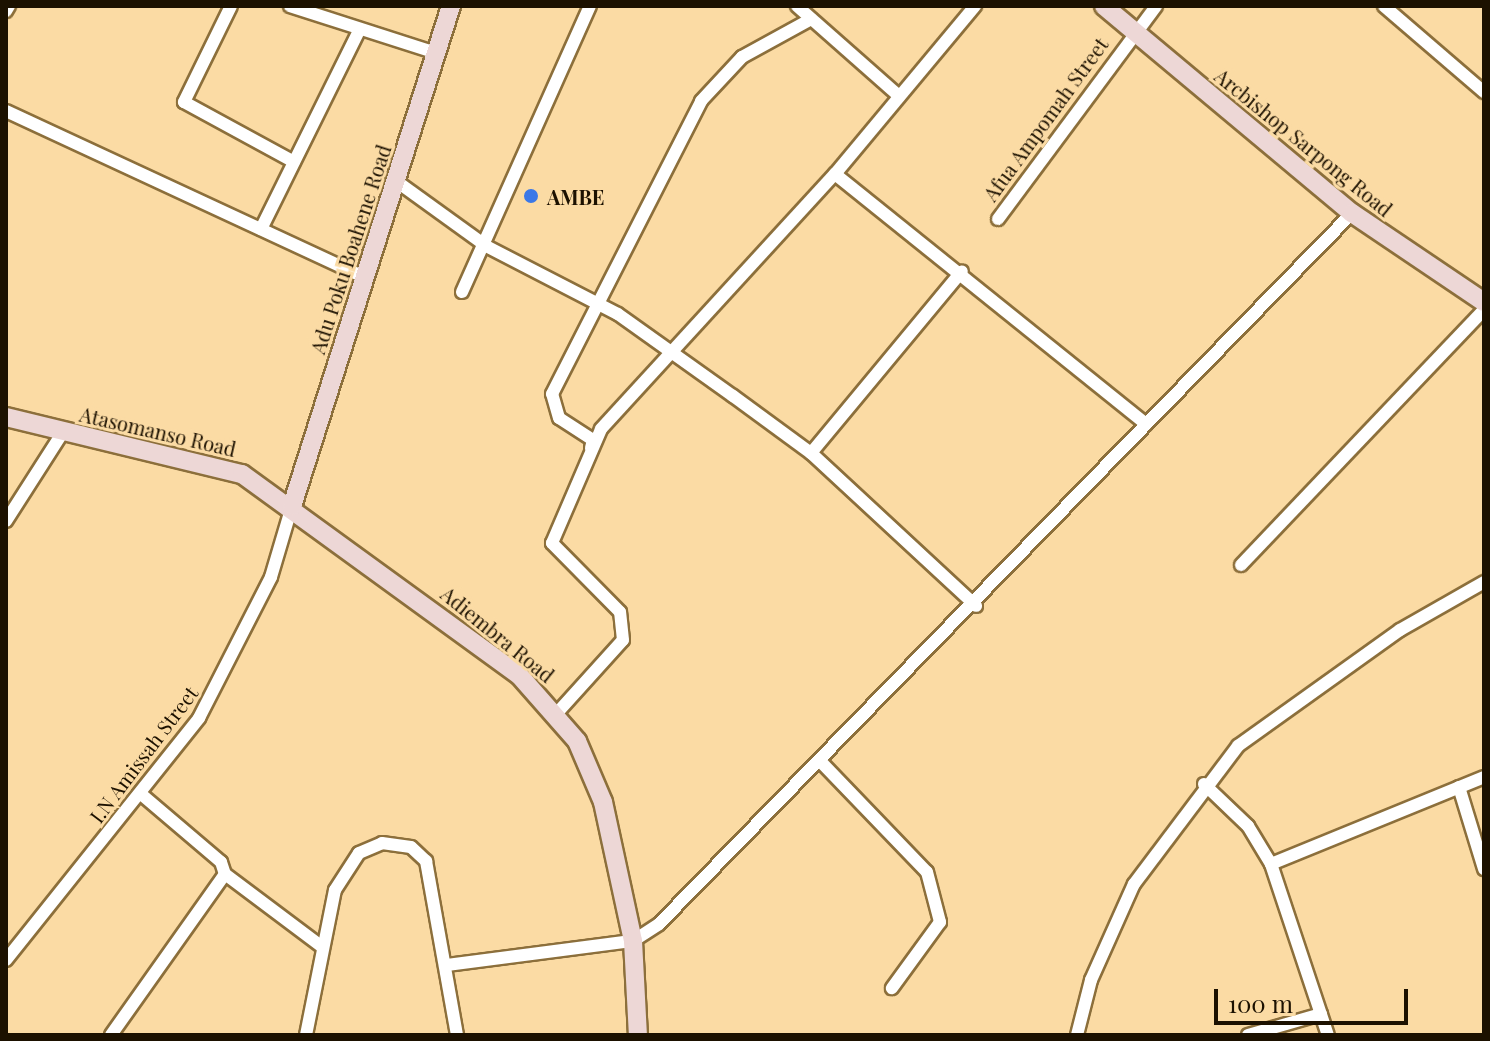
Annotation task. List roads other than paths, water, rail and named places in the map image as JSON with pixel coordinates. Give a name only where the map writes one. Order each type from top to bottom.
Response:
[{"type":"street","points":[[6,11],[9,6]]},
{"type":"street","points":[[231,6],[184,102],[294,162]]},
{"type":"street","points":[[290,6],[436,53]]},
{"type":"street","name":"Adu Poku Boahene Road","points":[[292,506],[451,6]]},
{"type":"street","points":[[462,292],[486,246],[590,6]]},
{"type":"street","points":[[797,6],[899,96]]},
{"type":"street","points":[[557,713],[623,640],[620,612],[552,543],[589,454],[610,413],[667,348],[835,174],[975,6]]},
{"type":"street","name":"Arcbishop Sarpong Road","points":[[1104,6],[1352,213],[1484,302]]},
{"type":"street","name":"Afua Ampomah Street","points":[[998,219],[1133,30],[1156,6]]},
{"type":"street","points":[[1384,6],[1482,87]]},
{"type":"street","points":[[589,454],[593,440],[559,418],[552,394],[701,101],[742,57],[811,19]]},
{"type":"street","points":[[261,229],[360,29]]},
{"type":"street","points":[[6,111],[364,277]]},
{"type":"street","points":[[835,174],[962,271],[1146,424]]},
{"type":"street","points":[[396,181],[486,246],[598,304],[667,348],[811,453],[976,606]]},
{"type":"street","points":[[447,965],[633,941],[666,918],[976,606],[1146,424],[1352,213]]},
{"type":"street","points":[[811,453],[962,271]]},
{"type":"street","points":[[1241,565],[1484,310]]},
{"type":"street","name":"Atasomanso Road","points":[[6,417],[210,463],[292,506]]},
{"type":"street","points":[[6,521],[63,432]]},
{"type":"street","name":"Adiembra Road","points":[[292,506],[473,638],[557,713],[603,802],[633,941],[638,1035]]},
{"type":"street","name":"I.N Amissah Street","points":[[6,960],[141,794],[213,694],[271,577],[292,506]]},
{"type":"street","points":[[1077,1035],[1122,905],[1204,784],[1252,734],[1425,613],[1484,582]]},
{"type":"street","points":[[822,763],[927,872],[940,922],[892,988]]},
{"type":"street","points":[[1271,864],[1484,777]]},
{"type":"street","points":[[1204,784],[1248,826],[1271,864],[1328,1035]]},
{"type":"street","points":[[1459,787],[1484,869]]},
{"type":"street","points":[[141,794],[221,862],[225,874],[321,946]]},
{"type":"street","points":[[306,1035],[321,946],[335,890],[359,853],[382,843],[411,847],[426,861],[447,965],[457,1035]]},
{"type":"street","points":[[111,1035],[225,874]]},
{"type":"street","points":[[1248,1035],[1321,1014]]},
{"type":"place","name":"AMBE","points":[[531,196]]}]
